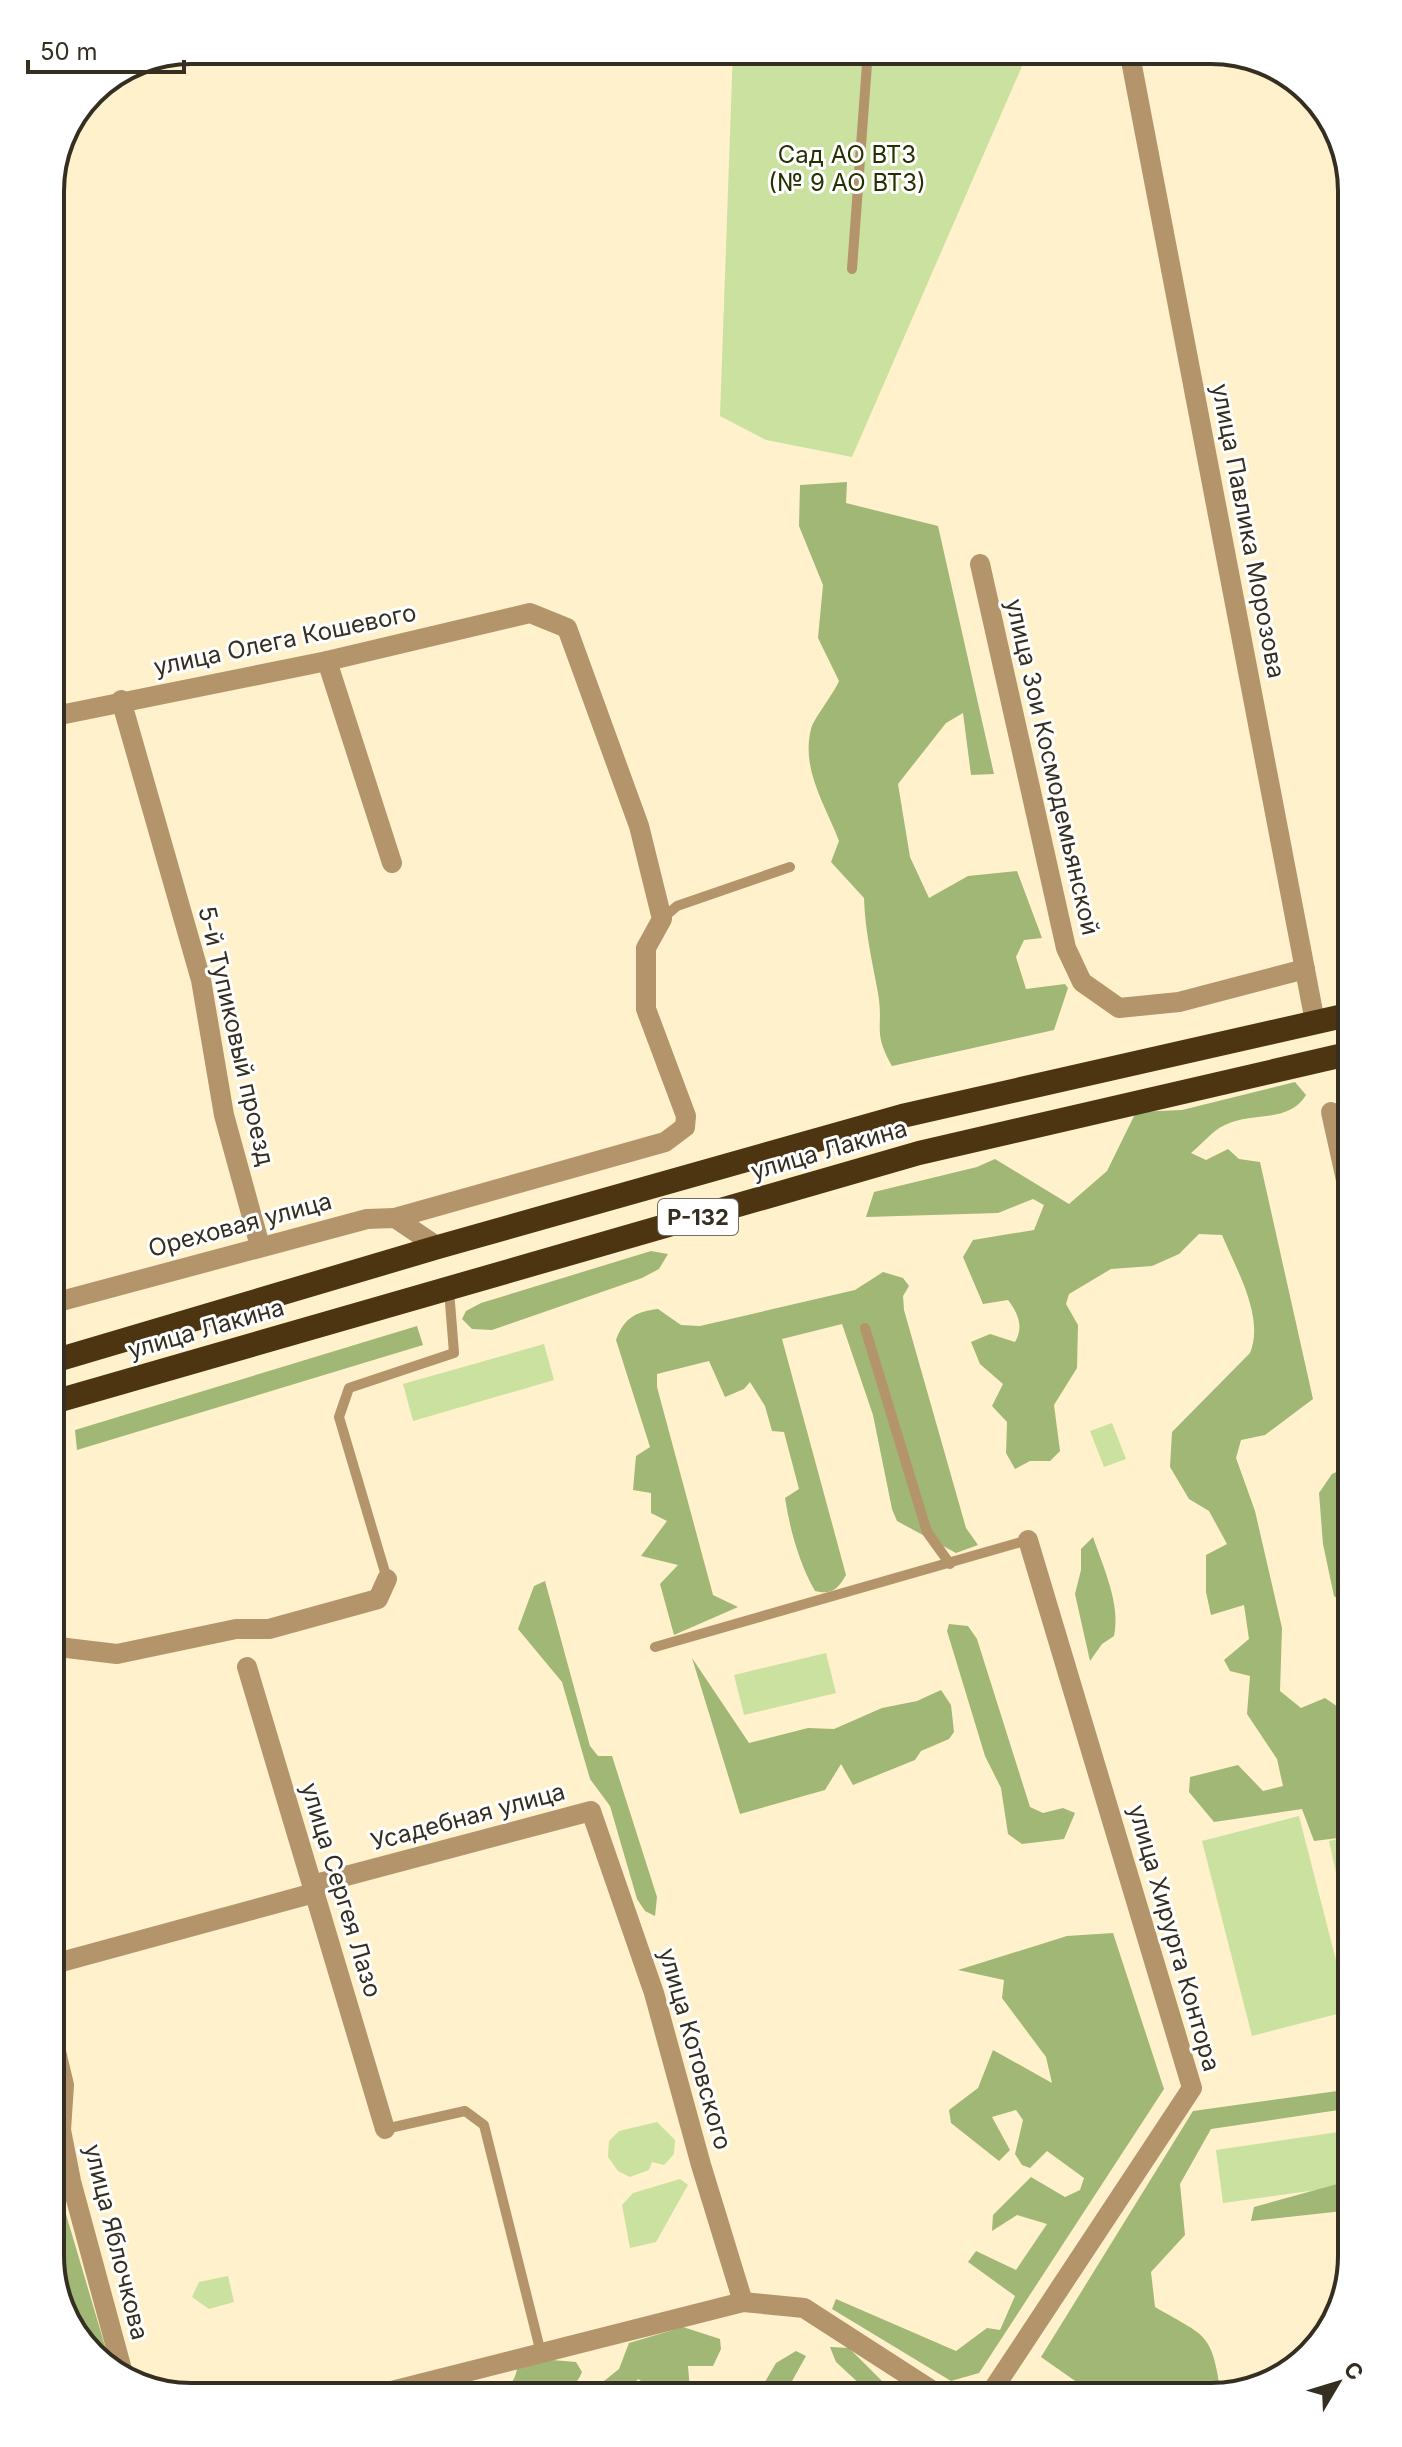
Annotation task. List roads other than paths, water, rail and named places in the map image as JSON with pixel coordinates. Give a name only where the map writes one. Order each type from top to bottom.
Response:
[{"type":"highway","name":"улица Лакина","points":[[64,1358],[438,1247],[902,1116],[1338,1017]]},
{"type":"highway","name":"улица Лакина","points":[[64,1399],[919,1153],[1338,1056]]},
{"type":"street","name":"улица Павлика Морозова","points":[[1132,64],[1315,1022]]},
{"type":"street","name":"улица Зои Космодемьянской","points":[[980,564],[1066,948],[1082,982],[1119,1008],[1179,1002],[1305,969]]},
{"type":"street","name":"улица Олега Кошевого","points":[[64,714],[327,661],[530,613],[567,628],[639,826],[662,919]]},
{"type":"street","points":[[327,661],[392,863]]},
{"type":"street","name":"5-й Тупиковый проезд","points":[[121,700],[201,980],[224,1115],[260,1246]]},
{"type":"street","name":"Ореховая улица","points":[[64,1300],[367,1219],[395,1218],[665,1142],[685,1127],[686,1116],[646,1009],[646,948],[662,919]]},
{"type":"street","points":[[1331,1112],[1338,1144]]},
{"type":"street","points":[[395,1218],[438,1247]]},
{"type":"street","name":"улица Хирурга Контора","points":[[997,2383],[1192,2088],[1028,1540]]},
{"type":"street","points":[[64,1648],[117,1654],[236,1629],[269,1629],[378,1599],[387,1579]]},
{"type":"street","name":"улица Сергея Лазо","points":[[247,1667],[385,2129]]},
{"type":"street","name":"Усадебная улица","points":[[64,1961],[591,1811]]},
{"type":"street","name":"улица Котовского","points":[[591,1811],[654,1993],[701,2165],[743,2302]]},
{"type":"street","name":"улица Яблочкова","points":[[64,2145],[120,2361]]},
{"type":"street","points":[[423,2383],[743,2302],[804,2308],[920,2383]]},
{"type":"lane","points":[[852,269],[867,64]]},
{"type":"lane","points":[[662,919],[677,906],[790,867]]},
{"type":"lane","points":[[387,1579],[339,1417],[349,1388],[454,1353],[449,1288]]},
{"type":"lane","points":[[865,1328],[927,1532],[950,1564]]},
{"type":"lane","points":[[655,1647],[1028,1540]]},
{"type":"lane","points":[[385,2129],[465,2111],[484,2125],[541,2353]]},
{"type":"park label","name":"Сад АО ВТЗ (№ 9 АО ВТЗ)","points":[[847,169]]}]
